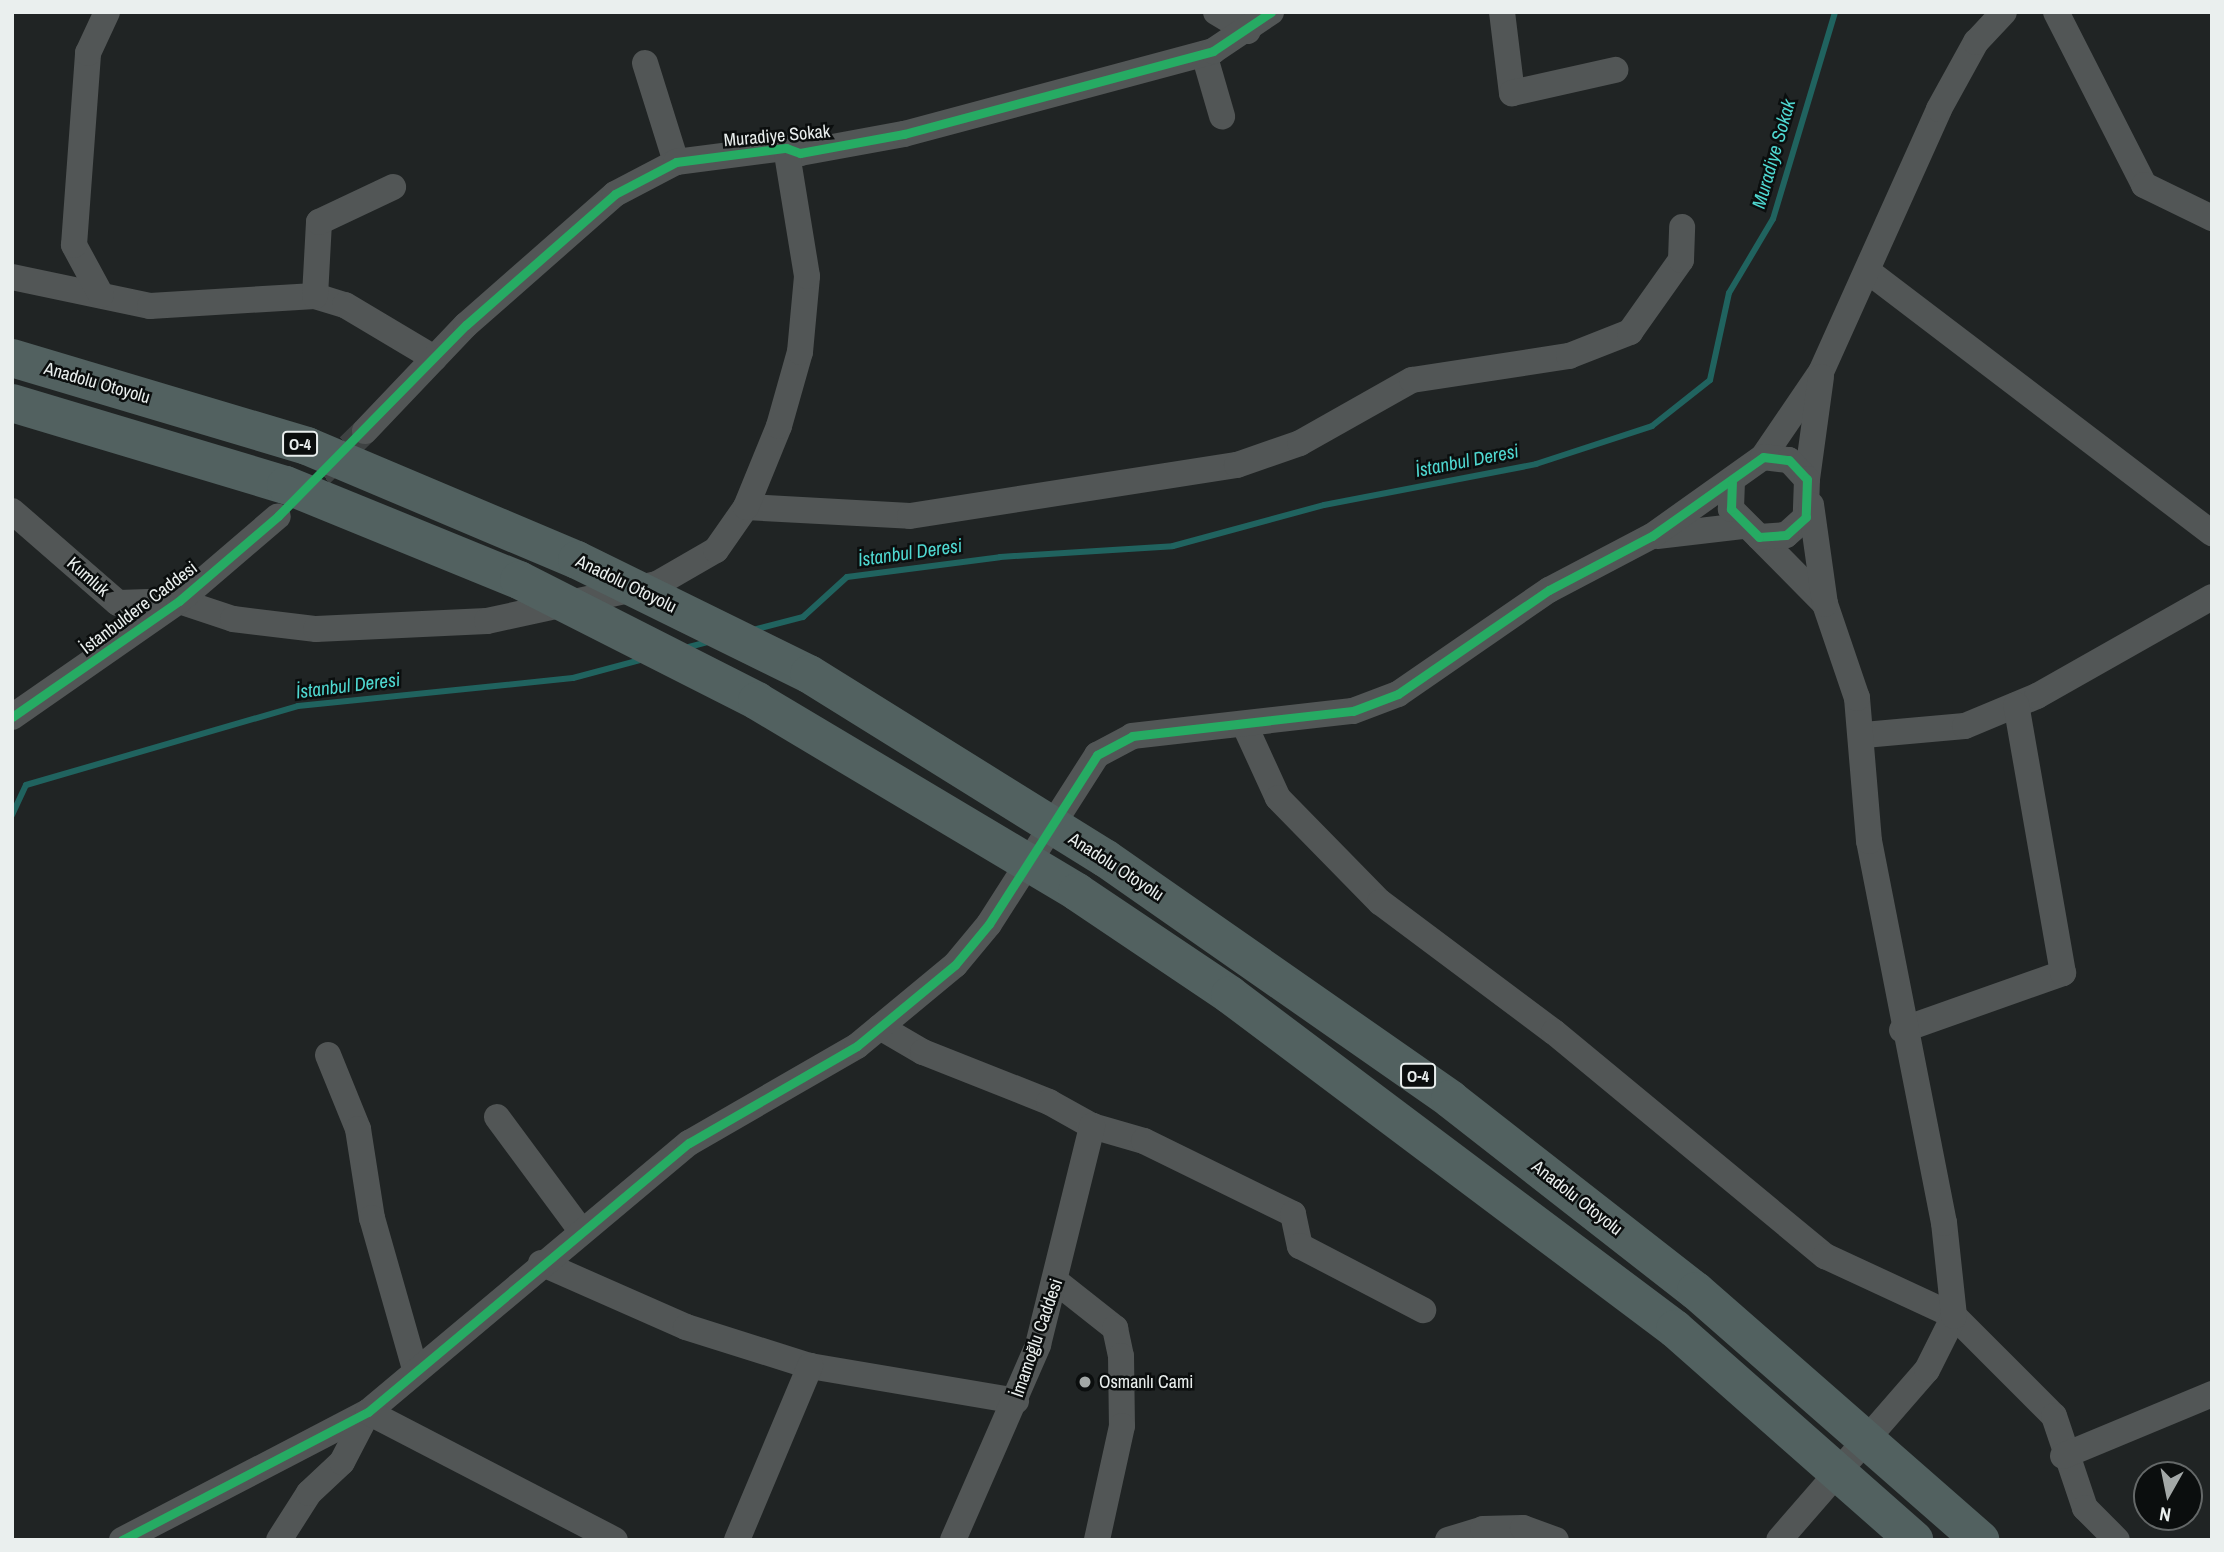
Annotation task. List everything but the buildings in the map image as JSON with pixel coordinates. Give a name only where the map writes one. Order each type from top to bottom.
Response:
[{"type":"highway","name":"Anadolu Otoyolu","points":[[12,358],[307,446],[577,560],[809,674],[1105,858],[1450,1098],[1696,1291],[1980,1540]]},
{"type":"highway","name":"O-4","points":[[12,404],[286,485],[519,580],[757,701],[1077,892],[1230,995],[1675,1329],[1914,1540]]},
{"type":"highway","points":[[1675,1329],[1881,1540]]},
{"type":"street","points":[[101,295],[74,245],[88,52],[107,12]]},
{"type":"street","points":[[1216,12],[1248,31]]},
{"type":"street","name":"Muradiye Sokak","points":[[365,431],[434,358],[615,194],[676,162],[786,148],[800,153],[904,134],[1203,54],[1248,31],[1271,12]]},
{"type":"street","points":[[1502,12],[1512,93],[1615,70]]},
{"type":"street","points":[[122,1540],[368,1412],[541,1263],[689,1143],[880,1027],[955,965],[989,924],[1097,755],[1142,734],[1245,726],[1353,711],[1398,694],[1549,590],[1652,536],[1732,482],[1763,457],[1821,372],[1870,272],[1939,109],[1976,42],[2004,12]]},
{"type":"street","points":[[2056,12],[2144,185],[2212,218]]},
{"type":"street","points":[[1203,54],[1222,116]]},
{"type":"street","points":[[645,63],[676,162]]},
{"type":"street","points":[[179,601],[233,619],[316,629],[487,621],[657,584],[716,550],[746,507],[779,426],[804,323],[807,276],[786,148]]},
{"type":"street","points":[[315,296],[318,222],[393,187]]},
{"type":"street","points":[[746,507],[911,516],[1237,465],[1300,443],[1412,380],[1569,356],[1613,341],[1630,332],[1661,295],[1681,260],[1682,227]]},
{"type":"street","points":[[1870,272],[2212,533]]},
{"type":"street","points":[[12,277],[150,306],[315,296],[345,305],[434,358]]},
{"type":"street","points":[[1779,1540],[1803,1516],[1927,1370],[1954,1316],[1944,1223],[1902,1030],[1869,841],[1864,735],[1825,604],[1809,492],[1821,372]]},
{"type":"street","points":[[1763,457],[1788,460],[1809,492]]},
{"type":"street","points":[[1732,482],[1731,509],[1825,604]]},
{"type":"street","points":[[1652,536],[1751,531],[1786,535],[1809,492]]},
{"type":"street","name":"Kumluk","points":[[12,511],[118,603],[179,601]]},
{"type":"street","name":"İstanbuldere Caddesi","points":[[12,717],[179,601],[278,516]]},
{"type":"street","points":[[1864,735],[1965,726],[2016,705],[2212,597]]},
{"type":"street","points":[[1902,1030],[2063,973],[2016,705]]},
{"type":"street","points":[[1245,726],[1278,798],[1380,902],[1554,1032],[1825,1256],[1954,1316],[2054,1416],[2063,1456],[2085,1508],[2117,1540]]},
{"type":"street","points":[[880,1027],[1092,1126],[1144,1141],[1293,1214],[1300,1246],[1423,1310]]},
{"type":"street","points":[[328,1055],[358,1129],[372,1218],[415,1369]]},
{"type":"street","points":[[497,1117],[582,1232]]},
{"type":"street","name":"İmamoğlu Caddesi","points":[[953,1540],[1016,1401],[1058,1283],[1092,1126]]},
{"type":"street","points":[[541,1263],[687,1327],[810,1366],[1016,1401]]},
{"type":"street","points":[[1058,1283],[1115,1328],[1121,1356],[1122,1426],[1097,1540]]},
{"type":"street","points":[[737,1540],[810,1366]]},
{"type":"street","points":[[2063,1456],[2212,1394]]},
{"type":"street","points":[[279,1540],[309,1493],[342,1462],[368,1412]]},
{"type":"street","points":[[368,1412],[615,1540]]},
{"type":"street","points":[[1448,1540],[1483,1529],[1523,1528],[1556,1540]]},
{"type":"waterway","name":"İstanbul Deresi","points":[[753,630],[803,617],[847,577],[1000,557],[1173,546],[1324,505],[1536,464],[1652,426],[1710,380],[1729,293],[1773,219],[1835,12]]},
{"type":"waterway","name":"İstanbul Deresi","points":[[685,648],[708,642]]},
{"type":"waterway","name":"İstanbul Deresi","points":[[12,815],[26,785],[298,706],[573,678],[644,659]]},
{"type":"tunnel","points":[[293,501],[365,431]]},
{"type":"cycle path","points":[[12,717],[179,601],[278,516],[466,325],[615,194],[676,162],[786,148],[800,153],[904,134],[1213,51],[1271,12]]},
{"type":"cycle path","points":[[122,1540],[368,1412],[689,1143],[857,1046],[955,965],[989,924],[1097,755],[1132,736],[1353,711],[1398,694],[1549,590],[1652,536],[1763,457],[1789,460],[1807,479],[1806,517],[1786,535],[1759,537],[1731,509],[1732,482]]},
{"type":"place","name":"Osmanlı Cami","points":[[1085,1382]]}]
